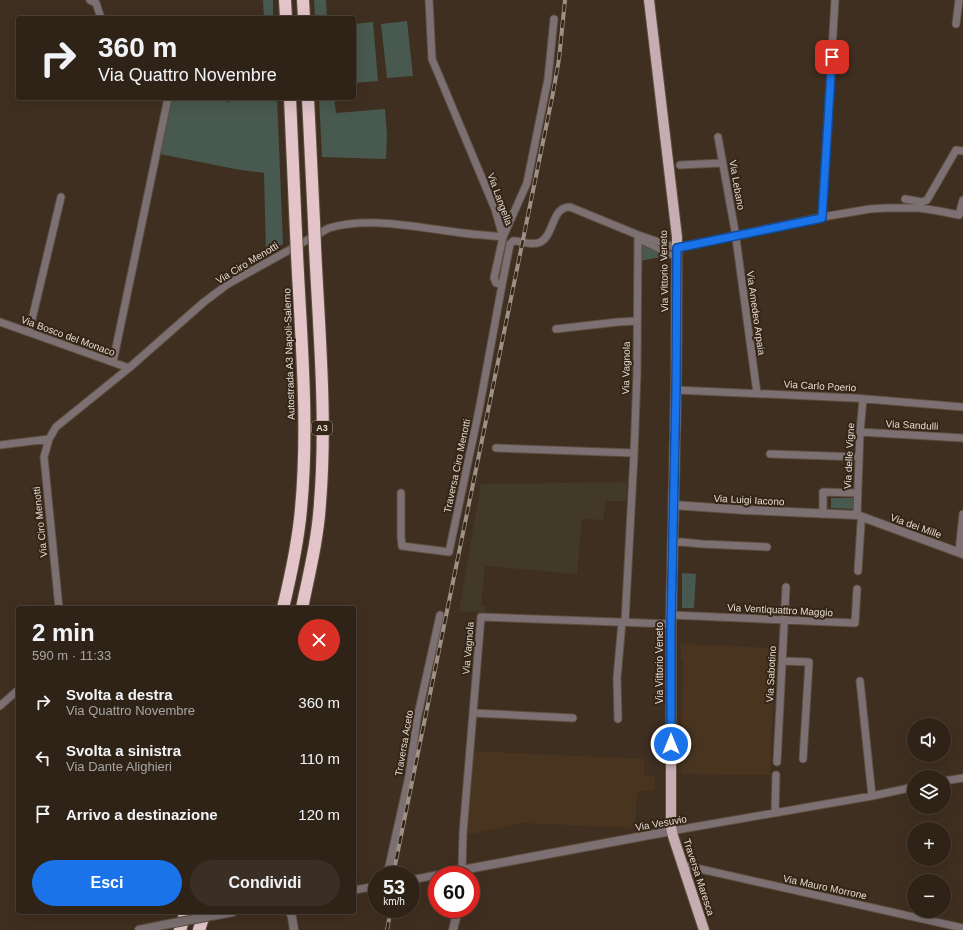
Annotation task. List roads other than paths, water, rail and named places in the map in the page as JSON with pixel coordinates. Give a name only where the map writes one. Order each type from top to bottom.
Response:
[{"type":"highway","points":[[285,0],[286,16]]},
{"type":"highway","points":[[303,0],[304,16]]},
{"type":"highway","name":"Autostrada A3 Napoli-Salerno","points":[[284,606],[296,545],[304,473],[303,379],[290,100]]},
{"type":"highway","name":"A3","points":[[302,606],[315,543],[320,505],[322,471],[321,380],[308,100]]},
{"type":"highway","points":[[180,930],[185,914]]},
{"type":"highway","points":[[199,930],[204,914]]},
{"type":"main road","name":"Via Vittorio Veneto","points":[[649,0],[677,237],[674,251],[676,390],[671,620],[671,831]]},
{"type":"main road","name":"Traversa Maresca","points":[[671,831],[704,930]]},
{"type":"street","points":[[90,0],[96,3],[100,16]]},
{"type":"street","name":"Via Langella","points":[[429,0],[432,59],[495,209],[503,237]]},
{"type":"street","points":[[822,218],[835,0]]},
{"type":"street","points":[[956,24],[959,0]]},
{"type":"street","name":"Via Langella","points":[[503,237],[527,183],[548,79],[554,19]]},
{"type":"street","points":[[113,362],[168,100]]},
{"type":"street","name":"Via Lebano","points":[[718,137],[735,236]]},
{"type":"street","points":[[905,199],[922,202],[927,200],[956,150],[963,151]]},
{"type":"street","points":[[680,165],[722,163]]},
{"type":"street","points":[[29,332],[61,198]]},
{"type":"street","points":[[963,200],[959,215],[963,222]]},
{"type":"street","points":[[503,237],[494,278],[496,283],[502,285],[510,244],[513,241],[535,243],[541,241],[546,236],[560,210],[564,208],[572,208],[640,238],[674,251],[735,236],[822,218],[886,208],[919,208],[959,215]]},
{"type":"street","name":"Via Ciro Menotti","points":[[59,606],[44,457],[49,439],[56,427],[129,368],[204,302],[228,284],[329,228],[343,224],[371,222],[399,224],[450,232],[503,237]]},
{"type":"street","name":"Via Amedeo Arpaia","points":[[735,236],[758,393]]},
{"type":"street","name":"Via Vagnola","points":[[618,719],[617,678],[623,622],[634,453],[640,238]]},
{"type":"street","name":"Traversa Ciro Menotti","points":[[401,493],[400,537],[402,546],[449,552],[480,404],[502,285]]},
{"type":"street","points":[[556,329],[637,321]]},
{"type":"street","name":"Via Bosco del Monaco","points":[[0,322],[129,368]]},
{"type":"street","name":"Via Carlo Poerio","points":[[676,390],[863,399],[963,407]]},
{"type":"street","name":"Via delle Vigne","points":[[858,572],[860,528],[858,493],[859,457],[863,399]]},
{"type":"street","name":"Via Sandulli","points":[[860,432],[963,438]]},
{"type":"street","points":[[0,445],[49,439]]},
{"type":"street","points":[[496,448],[634,453]]},
{"type":"street","points":[[770,454],[859,457]]},
{"type":"street","points":[[823,514],[823,492],[858,493]]},
{"type":"street","name":"Via Luigi Iacono","points":[[673,505],[859,516]]},
{"type":"street","points":[[961,553],[963,514]]},
{"type":"street","name":"Via dei Mille","points":[[859,516],[961,553]]},
{"type":"street","points":[[673,543],[681,542],[767,547]]},
{"type":"street","name":"Via Sabotino","points":[[777,762],[786,586]]},
{"type":"street","name":"Via Ventiquattro Maggio","points":[[623,622],[671,620],[784,620],[855,624],[857,589]]},
{"type":"street","name":"Traversa Aceto","points":[[389,866],[409,776],[417,719],[440,615]]},
{"type":"street","name":"Via Vagnola","points":[[462,866],[463,833],[481,617],[623,622]]},
{"type":"street","points":[[782,661],[809,662],[803,759]]},
{"type":"street","points":[[860,681],[872,796]]},
{"type":"street","points":[[0,706],[16,692]]},
{"type":"street","points":[[473,713],[573,718]]},
{"type":"street","points":[[775,813],[776,776]]},
{"type":"street","points":[[951,780],[963,778]]},
{"type":"street","name":"Via Vesuvio","points":[[480,868],[671,831],[907,788]]},
{"type":"street","name":"Via Mauro Morrone","points":[[683,868],[687,866],[963,928]]},
{"type":"street","points":[[356,890],[368,888]]},
{"type":"street","points":[[139,930],[222,914]]},
{"type":"street","points":[[291,914],[294,930]]},
{"type":"street","points":[[453,930],[456,918]]},
{"type":"railway","points":[[395,866],[553,93],[559,59],[565,0]]},
{"type":"railway","points":[[387,930],[389,918]]}]
